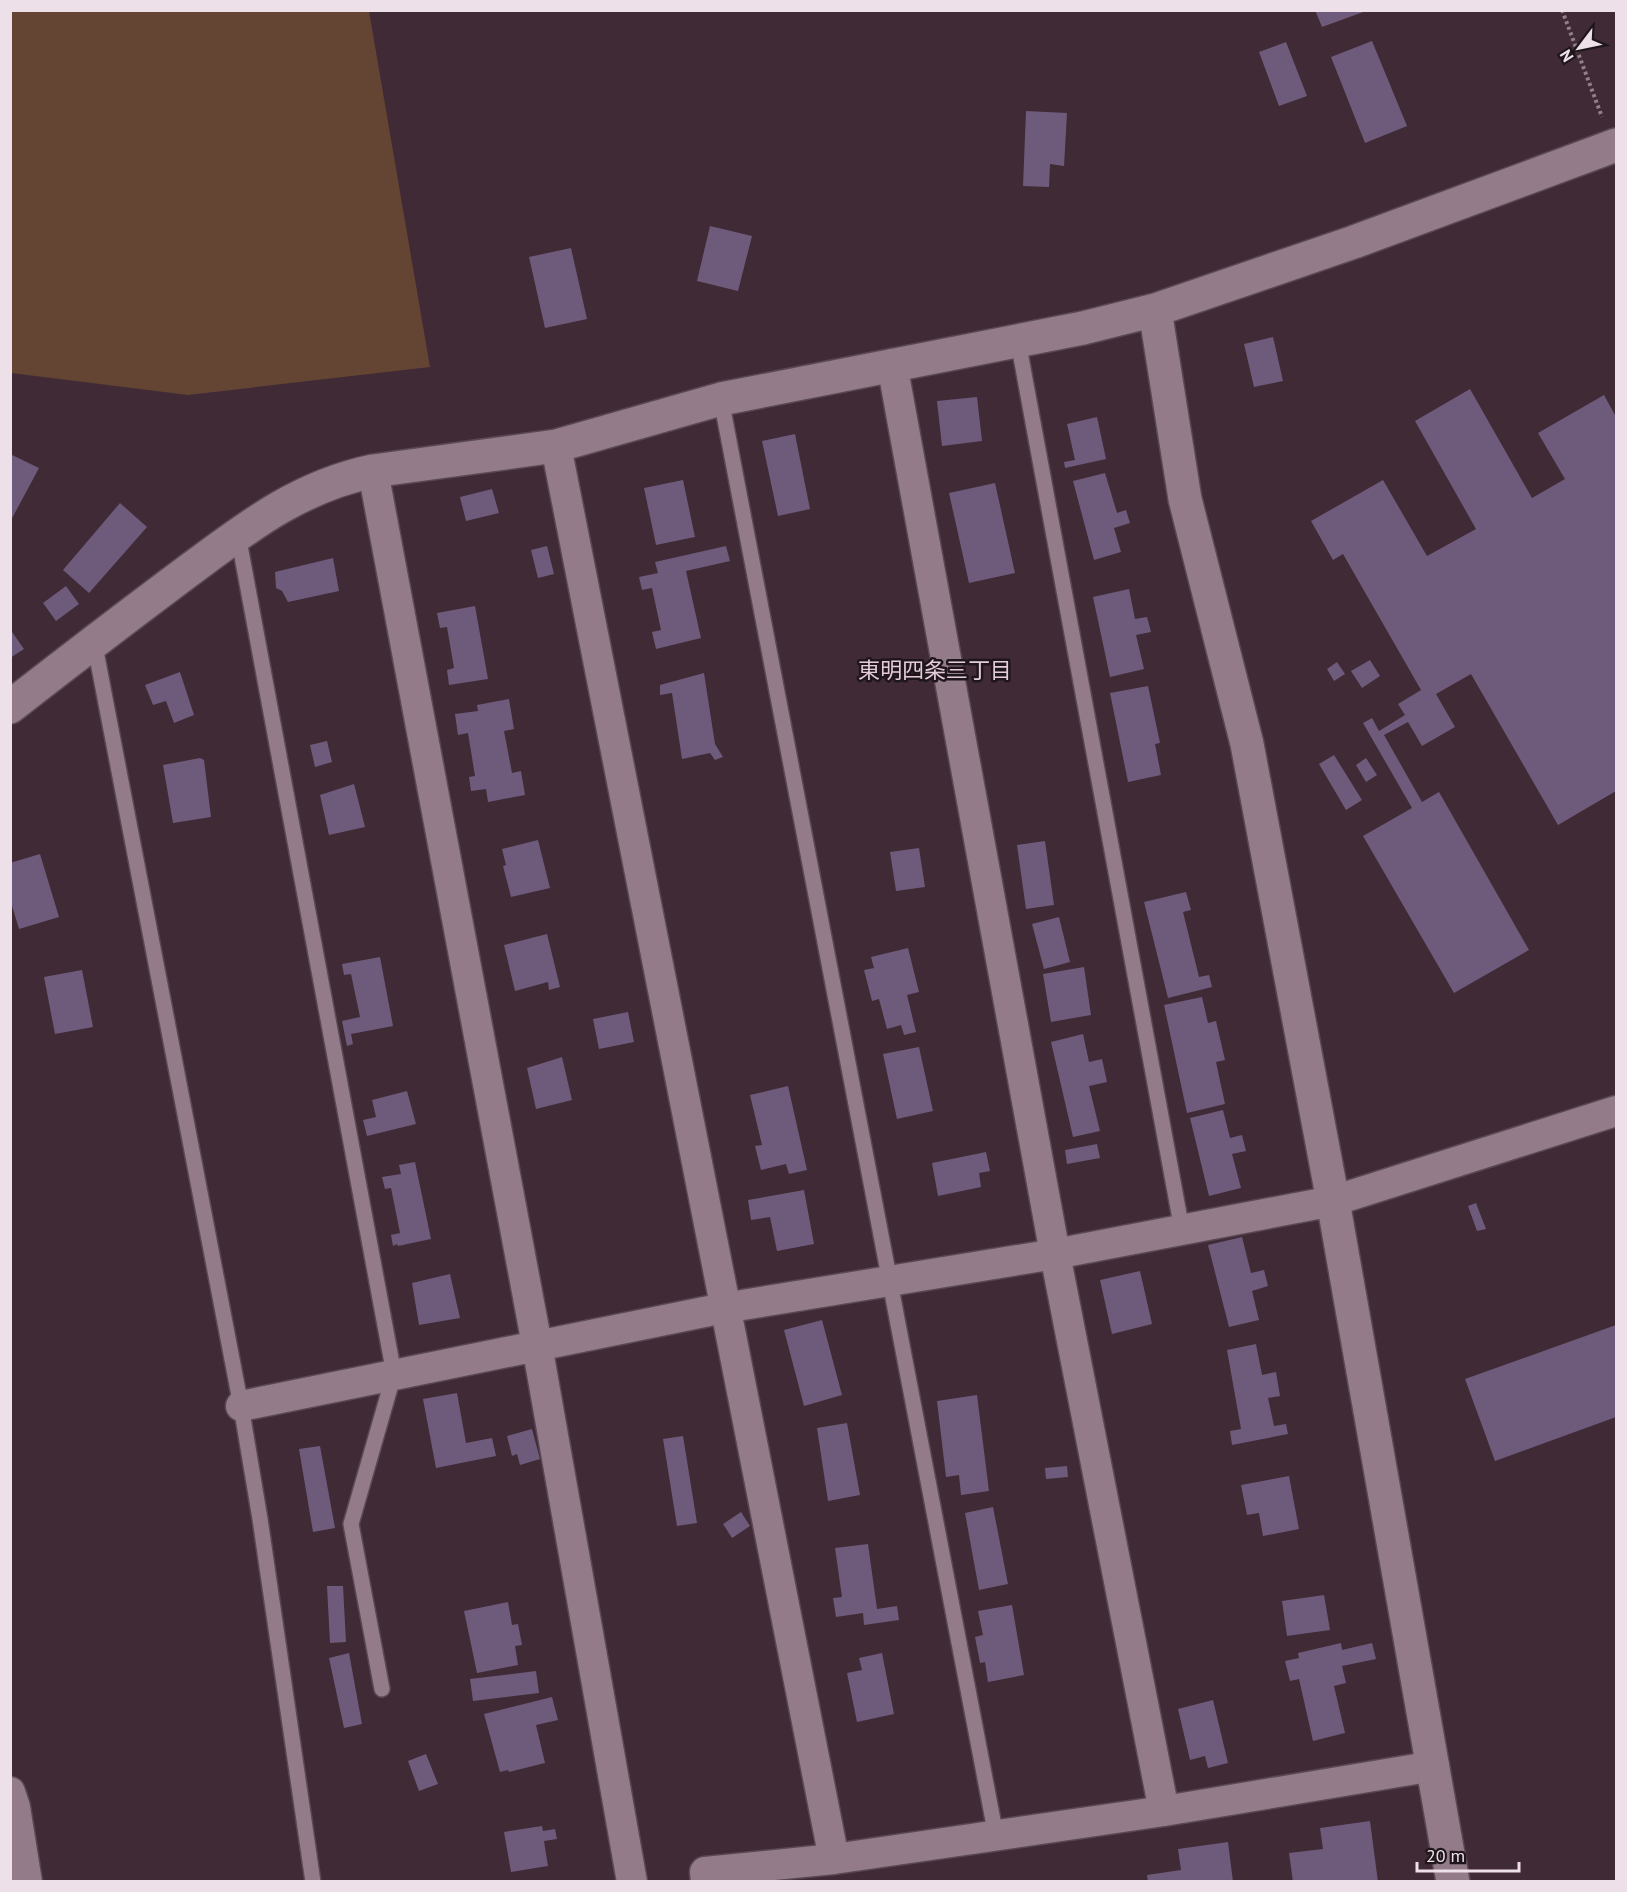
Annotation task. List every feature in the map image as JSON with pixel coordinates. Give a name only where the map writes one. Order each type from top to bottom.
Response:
[{"type":"street","points":[[10,707],[94,641],[260,518],[304,494],[344,477],[556,446],[721,399],[1018,341],[1155,310],[1354,243],[1615,146]]},
{"type":"street","points":[[1155,310],[1185,498],[1246,744],[1333,1201],[1453,1881]]},
{"type":"street","points":[[892,364],[1055,1254],[1164,1811]]},
{"type":"street","points":[[556,446],[834,1859]]},
{"type":"street","points":[[373,471],[537,1345],[632,1881]]},
{"type":"street","points":[[241,1406],[724,1308],[1055,1254],[1333,1201],[1617,1111]]},
{"type":"street","points":[[706,1881],[705,1872],[834,1859],[996,1836],[1164,1811],[1434,1766]]},
{"type":"street","points":[[10,1792],[15,1807],[27,1881]]},
{"type":"lane","points":[[1018,341],[1182,1230]]},
{"type":"lane","points":[[721,399],[996,1836]]},
{"type":"lane","points":[[238,535],[394,1374],[351,1524],[382,1689]]},
{"type":"lane","points":[[94,641],[241,1406],[260,1519],[313,1881]]},
{"type":"path","points":[[1562,10],[1615,146]]},
{"type":"shaded area","points":[[11,10],[369,11],[430,367],[188,395],[11,373]]},
{"type":"building","points":[[1315,10],[1366,10],[1366,11],[1322,27]]},
{"type":"building","points":[[1372,41],[1407,126],[1365,143],[1331,57]]},
{"type":"building","points":[[1286,42],[1307,96],[1279,106],[1259,52]]},
{"type":"building","points":[[1026,111],[1067,113],[1064,166],[1050,164],[1049,187],[1023,186]]},
{"type":"building","points":[[710,226],[752,236],[738,291],[697,281]]},
{"type":"building","points":[[571,248],[587,319],[545,328],[529,257]]},
{"type":"building","points":[[1273,337],[1283,381],[1254,387],[1244,344]]},
{"type":"building","points":[[1470,389],[1532,498],[1565,479],[1538,433],[1604,395],[1616,417],[1616,791],[1558,825],[1471,674],[1436,694],[1455,727],[1422,746],[1408,722],[1384,735],[1422,802],[1439,792],[1529,950],[1454,993],[1363,836],[1412,808],[1363,723],[1372,718],[1379,731],[1405,715],[1398,704],[1421,690],[1343,554],[1333,560],[1311,521],[1383,480],[1427,556],[1476,529],[1415,421]]},
{"type":"building","points":[[977,397],[982,441],[942,446],[937,401]]},
{"type":"building","points":[[1097,417],[1106,459],[1065,468],[1064,462],[1075,460],[1067,424]]},
{"type":"building","points":[[795,434],[810,509],[778,516],[762,441]]},
{"type":"building","points":[[10,454],[39,468],[10,522]]},
{"type":"building","points":[[1105,473],[1117,513],[1126,510],[1130,523],[1114,528],[1121,552],[1094,560],[1073,481]]},
{"type":"building","points":[[683,480],[695,537],[656,545],[644,488]]},
{"type":"building","points":[[995,483],[1015,573],[969,583],[949,493]]},
{"type":"building","points":[[492,489],[499,513],[466,521],[460,497]]},
{"type":"building","points":[[120,503],[147,527],[89,593],[63,570]]},
{"type":"building","points":[[547,546],[554,574],[538,578],[531,550]]},
{"type":"building","points":[[726,546],[730,561],[686,571],[701,638],[656,649],[652,632],[661,630],[652,588],[642,590],[639,577],[658,573],[655,562]]},
{"type":"building","points":[[333,558],[339,591],[288,602],[282,591],[276,588],[275,572]]},
{"type":"building","points":[[66,586],[79,604],[56,621],[43,603]]},
{"type":"building","points":[[1129,589],[1135,619],[1147,617],[1151,632],[1136,635],[1144,669],[1110,677],[1093,597]]},
{"type":"building","points":[[475,606],[488,679],[449,685],[447,670],[454,668],[447,627],[440,628],[437,613]]},
{"type":"building","points":[[10,629],[24,649],[10,658]]},
{"type":"building","points":[[1370,660],[1380,676],[1362,688],[1351,671]]},
{"type":"building","points":[[1337,662],[1345,674],[1334,681],[1327,669]]},
{"type":"building","points":[[180,672],[194,715],[174,723],[166,701],[153,705],[145,685]]},
{"type":"building","points":[[704,673],[715,744],[723,757],[715,760],[710,753],[682,759],[672,693],[660,695],[660,685]]},
{"type":"building","points":[[1148,686],[1160,743],[1155,744],[1161,775],[1128,782],[1110,693]]},
{"type":"building","points":[[509,699],[514,729],[504,731],[512,773],[521,771],[525,795],[488,802],[486,789],[471,791],[469,777],[475,776],[468,733],[458,735],[455,714],[478,711],[477,705]]},
{"type":"building","points":[[327,741],[332,762],[315,767],[310,745]]},
{"type":"building","points":[[1334,755],[1362,800],[1346,810],[1319,764]]},
{"type":"building","points":[[200,758],[204,760],[211,817],[173,823],[163,765]]},
{"type":"building","points":[[1366,758],[1377,775],[1366,782],[1356,765]]},
{"type":"building","points":[[354,784],[365,827],[329,835],[320,795]]},
{"type":"building","points":[[538,840],[550,888],[511,897],[503,866],[506,865],[502,849]]},
{"type":"building","points":[[1045,841],[1054,905],[1026,909],[1017,845]]},
{"type":"building","points":[[919,848],[925,887],[896,891],[890,852]]},
{"type":"building","points":[[40,854],[59,917],[19,929],[10,899],[10,863]]},
{"type":"building","points":[[1186,892],[1191,910],[1183,912],[1199,977],[1209,975],[1212,987],[1168,998],[1144,902]]},
{"type":"building","points":[[1059,917],[1070,962],[1044,969],[1032,924]]},
{"type":"building","points":[[547,934],[560,987],[549,990],[548,982],[515,991],[504,945]]},
{"type":"building","points":[[908,948],[919,992],[907,995],[916,1032],[904,1035],[901,1025],[887,1029],[879,999],[872,1001],[864,970],[874,968],[871,957]]},
{"type":"building","points":[[380,957],[393,1026],[351,1034],[353,1044],[347,1046],[342,1021],[360,1017],[351,974],[344,975],[342,964]]},
{"type":"building","points":[[1084,967],[1091,1015],[1051,1022],[1043,974]]},
{"type":"building","points":[[82,970],[93,1027],[55,1034],[44,977]]},
{"type":"building","points":[[1202,997],[1208,1023],[1216,1021],[1225,1060],[1216,1062],[1225,1104],[1187,1113],[1164,1005]]},
{"type":"building","points":[[628,1012],[634,1042],[599,1049],[593,1019]]},
{"type":"building","points":[[1083,1034],[1089,1062],[1102,1059],[1107,1082],[1089,1086],[1100,1131],[1073,1137],[1051,1042]]},
{"type":"building","points":[[919,1047],[933,1111],[897,1119],[883,1054]]},
{"type":"building","points":[[562,1057],[572,1100],[536,1109],[527,1068]]},
{"type":"building","points":[[788,1086],[807,1170],[789,1174],[786,1164],[761,1170],[755,1146],[762,1145],[750,1095]]},
{"type":"building","points":[[407,1091],[416,1124],[367,1136],[363,1120],[376,1117],[372,1100]]},
{"type":"building","points":[[1223,1110],[1230,1138],[1242,1135],[1246,1151],[1232,1154],[1241,1188],[1209,1196],[1190,1118]]},
{"type":"building","points":[[1097,1144],[1100,1158],[1067,1164],[1065,1150]]},
{"type":"building","points":[[986,1152],[990,1171],[979,1173],[981,1187],[938,1196],[932,1163]]},
{"type":"building","points":[[415,1162],[431,1239],[393,1246],[391,1235],[400,1233],[391,1188],[385,1189],[382,1177],[401,1174],[399,1165]]},
{"type":"building","points":[[804,1190],[814,1244],[777,1251],[770,1217],[751,1220],[748,1200]]},
{"type":"building","points":[[1476,1203],[1486,1229],[1477,1231],[1468,1206]]},
{"type":"building","points":[[1242,1237],[1251,1273],[1264,1270],[1268,1286],[1252,1291],[1259,1320],[1229,1327],[1208,1245]]},
{"type":"building","points":[[1140,1271],[1152,1324],[1112,1334],[1100,1280]]},
{"type":"building","points":[[450,1274],[460,1318],[419,1325],[412,1283]]},
{"type":"building","points":[[822,1320],[842,1395],[804,1406],[784,1330]]},
{"type":"building","points":[[1616,1325],[1616,1417],[1495,1461],[1465,1379]]},
{"type":"building","points":[[1256,1344],[1262,1375],[1276,1372],[1280,1396],[1268,1398],[1274,1426],[1286,1424],[1288,1434],[1232,1445],[1230,1431],[1241,1429],[1227,1350]]},
{"type":"building","points":[[457,1393],[466,1443],[492,1438],[496,1456],[436,1468],[423,1399]]},
{"type":"building","points":[[977,1395],[989,1491],[961,1495],[959,1475],[946,1477],[937,1401]]},
{"type":"building","points":[[847,1423],[860,1495],[828,1501],[817,1428]]},
{"type":"building","points":[[532,1429],[540,1459],[520,1465],[517,1454],[512,1456],[507,1436]]},
{"type":"building","points":[[683,1436],[697,1523],[677,1526],[663,1439]]},
{"type":"building","points":[[320,1446],[335,1528],[313,1532],[299,1449]]},
{"type":"building","points":[[1067,1466],[1068,1477],[1046,1479],[1045,1468]]},
{"type":"building","points":[[1289,1476],[1299,1529],[1263,1536],[1259,1513],[1247,1515],[1241,1485]]},
{"type":"building","points":[[993,1507],[1008,1584],[979,1590],[965,1513]]},
{"type":"building","points":[[741,1512],[750,1526],[732,1538],[723,1524]]},
{"type":"building","points":[[868,1544],[877,1609],[897,1606],[899,1620],[864,1625],[863,1613],[836,1617],[833,1598],[842,1597],[835,1548]]},
{"type":"building","points":[[327,1586],[343,1586],[346,1642],[330,1643]]},
{"type":"building","points":[[1324,1595],[1330,1630],[1287,1636],[1282,1601]]},
{"type":"building","points":[[508,1602],[512,1625],[518,1624],[522,1645],[515,1646],[518,1665],[477,1673],[464,1611]]},
{"type":"building","points":[[1012,1605],[1024,1675],[988,1682],[985,1662],[980,1663],[975,1637],[983,1635],[978,1611]]},
{"type":"building","points":[[1341,1643],[1342,1650],[1372,1643],[1376,1659],[1342,1666],[1346,1683],[1334,1686],[1345,1733],[1313,1741],[1299,1679],[1290,1681],[1285,1661],[1299,1658],[1298,1653]]},
{"type":"building","points":[[349,1653],[362,1724],[344,1728],[329,1658]]},
{"type":"building","points":[[882,1653],[894,1714],[857,1722],[847,1673],[862,1670],[859,1658]]},
{"type":"building","points":[[536,1671],[539,1693],[473,1701],[470,1679]]},
{"type":"building","points":[[552,1697],[558,1720],[536,1725],[545,1763],[500,1772],[484,1714]]},
{"type":"building","points":[[1213,1700],[1228,1763],[1208,1768],[1205,1756],[1190,1760],[1178,1709]]},
{"type":"building","points":[[426,1754],[438,1784],[419,1791],[408,1761]]},
{"type":"building","points":[[1370,1821],[1378,1882],[1293,1882],[1289,1853],[1323,1849],[1320,1828]]},
{"type":"building","points":[[542,1826],[543,1831],[555,1829],[557,1839],[544,1841],[548,1866],[511,1872],[504,1832]]},
{"type":"building","points":[[1228,1842],[1233,1882],[1148,1882],[1147,1875],[1181,1870],[1178,1849]]},
{"type":"district","name":"東明四条三丁目","points":[[935,670]]}]
